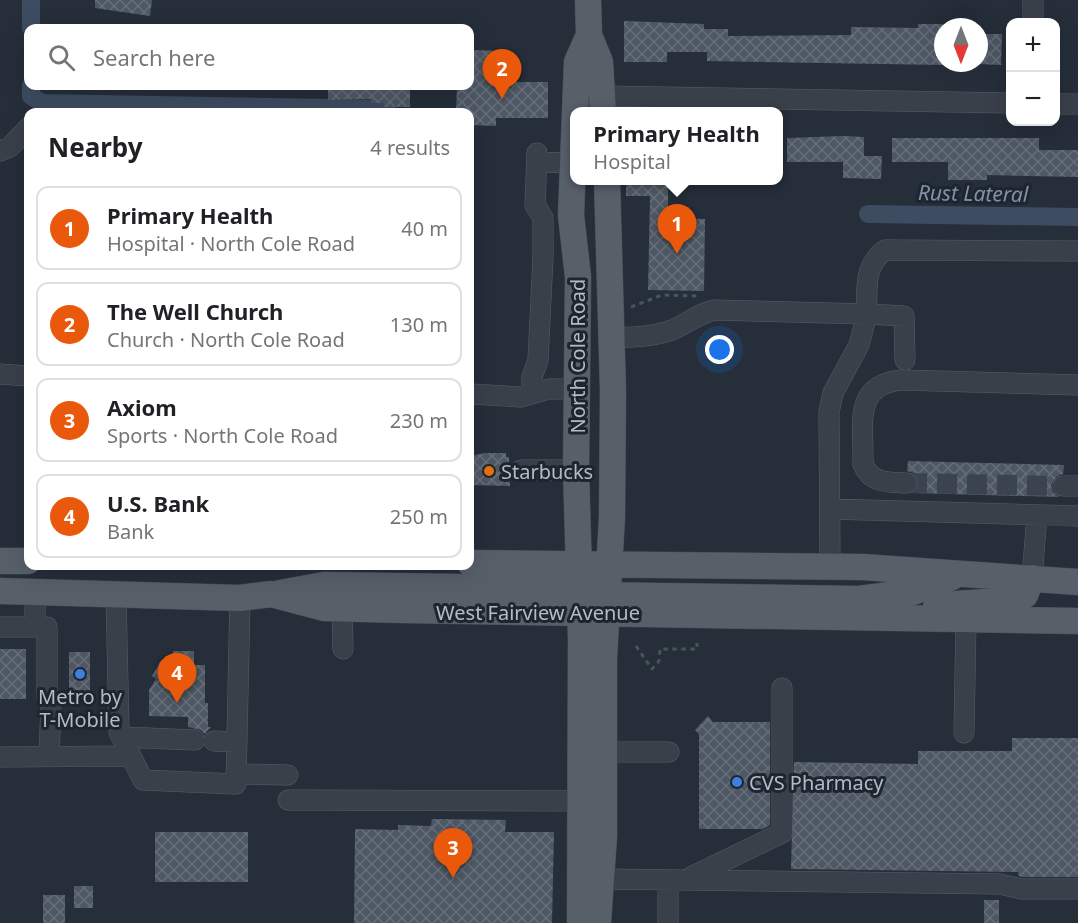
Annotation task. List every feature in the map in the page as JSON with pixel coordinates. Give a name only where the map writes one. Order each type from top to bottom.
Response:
[{"type":"main road","name":"North Cole Road","points":[[588,0],[589,35],[600,62],[603,104]]},
{"type":"main road","name":"North Cole Road","points":[[575,107],[577,62],[589,35]]},
{"type":"main road","name":"North Cole Road","points":[[572,185],[571,215],[578,277],[576,470],[580,590],[582,801],[579,923]]},
{"type":"main road","name":"North Cole Road","points":[[598,923],[608,590],[612,338],[607,185]]},
{"type":"main road","points":[[0,561],[24,561]]},
{"type":"main road","name":"West Fairview Avenue","points":[[474,564],[580,590],[608,590],[830,567],[961,573],[1078,582]]},
{"type":"main road","points":[[608,590],[859,599],[913,592],[961,573]]},
{"type":"main road","points":[[918,619],[937,607],[964,602],[1016,599],[1025,595],[1032,578]]},
{"type":"main road","points":[[271,594],[324,585],[580,590]]},
{"type":"main road","name":"West Fairview Avenue","points":[[0,591],[240,598],[271,594],[324,608],[342,608],[580,590],[608,590],[918,619],[1078,621]]},
{"type":"street","points":[[1033,0],[1033,18]]},
{"type":"street","points":[[603,104],[1006,103]]},
{"type":"street","points":[[1060,104],[1078,104]]},
{"type":"street","points":[[0,151],[10,147],[24,132]]},
{"type":"street","points":[[532,394],[532,377],[538,360],[543,257],[543,218],[535,205],[537,157],[570,162]]},
{"type":"street","points":[[830,567],[830,412],[833,393],[859,345],[867,314],[867,275],[876,257],[885,250],[896,248],[1078,251]]},
{"type":"street","points":[[612,338],[652,336],[675,329],[697,314],[714,310],[904,316],[905,360]]},
{"type":"street","points":[[0,374],[24,376]]},
{"type":"street","points":[[907,483],[878,481],[871,477],[863,464],[864,410],[866,400],[874,387],[885,382],[902,380],[1078,385]]},
{"type":"street","points":[[474,394],[521,397],[549,389],[577,389]]},
{"type":"street","points":[[520,470],[576,470]]},
{"type":"street","points":[[830,509],[1078,516]]},
{"type":"street","points":[[1032,578],[1037,515]]},
{"type":"street","points":[[35,592],[35,627]]},
{"type":"street","points":[[116,594],[119,732],[143,780],[236,784],[240,598]]},
{"type":"street","points":[[342,608],[343,649]]},
{"type":"street","points":[[964,733],[966,620]]},
{"type":"street","points":[[0,627],[47,627],[47,697],[51,705],[49,757]]},
{"type":"street","points":[[677,880],[782,833],[782,688]]},
{"type":"street","points":[[122,737],[237,742]]},
{"type":"street","points":[[604,752],[669,752]]},
{"type":"street","points":[[0,757],[131,756]]},
{"type":"street","points":[[237,774],[288,775]]},
{"type":"street","points":[[288,800],[582,801]]},
{"type":"street","points":[[601,879],[1000,884],[1021,889],[1078,889]]},
{"type":"street","points":[[668,923],[677,880]]},
{"type":"path","points":[[626,308],[647,303],[662,296],[708,296]]},
{"type":"path","points":[[636,646],[652,669],[659,661],[660,649],[697,649],[698,644]]},
{"type":"building","points":[[95,0],[152,0],[150,16],[95,8]]},
{"type":"building","points":[[624,21],[704,24],[704,29],[728,29],[728,36],[851,35],[851,27],[918,28],[918,24],[934,24],[934,65],[707,61],[707,52],[667,52],[667,62],[624,62]]},
{"type":"building","points":[[988,34],[1002,34],[1001,65],[988,64]]},
{"type":"building","points":[[474,50],[507,51],[506,82],[548,82],[548,118],[496,118],[496,126],[474,125],[474,108],[456,108],[457,90],[474,90]]},
{"type":"building","points":[[328,90],[410,90],[410,107],[384,107],[384,103],[371,103],[371,99],[328,100]]},
{"type":"building","points":[[864,137],[864,156],[882,156],[881,179],[843,178],[843,162],[787,162],[787,138]]},
{"type":"building","points":[[892,138],[1039,138],[1039,150],[1078,150],[1078,177],[987,175],[987,180],[948,180],[948,162],[892,162]]},
{"type":"building","points":[[626,185],[668,185],[668,218],[705,219],[704,291],[648,290],[650,196],[626,196]]},
{"type":"building","name":"Starbucks","points":[[506,453],[506,457],[509,457],[510,486],[474,485],[474,455]]},
{"type":"building","points":[[908,461],[1064,465],[1063,474],[1057,476],[1051,485],[1053,492],[1059,497],[913,493],[919,483],[914,473],[907,471]]},
{"type":"building","points":[[0,649],[26,649],[26,699],[0,699]]},
{"type":"building","points":[[173,651],[194,651],[194,665],[205,665],[205,703],[208,703],[208,727],[211,727],[205,734],[201,730],[188,727],[188,717],[149,716],[149,690],[156,679],[152,676],[161,660],[173,666]]},
{"type":"building","name":"Metro by T-Mobile","points":[[69,652],[90,652],[90,696],[69,696]]},
{"type":"building","name":"CVS Pharmacy","points":[[708,716],[713,722],[770,722],[770,825],[763,829],[699,829],[699,734],[695,730]]},
{"type":"building","points":[[1012,738],[1078,738],[1078,877],[1022,877],[1018,872],[791,869],[794,762],[918,764],[918,751],[1012,751]]},
{"type":"building","points":[[432,819],[506,820],[505,832],[554,832],[552,923],[354,923],[355,829],[398,830],[398,825],[431,826]]},
{"type":"building","points":[[155,832],[248,832],[248,882],[155,882]]},
{"type":"building","points":[[74,886],[93,886],[93,908],[74,908]]},
{"type":"building","points":[[43,895],[65,895],[65,923],[43,923]]},
{"type":"building","points":[[984,900],[999,900],[999,923],[984,923]]},
{"type":"waterway","name":"Rust Lateral","points":[[31,0],[31,24]]},
{"type":"waterway","name":"Rust Lateral","points":[[31,90],[31,96],[42,103],[329,108]]},
{"type":"waterway","name":"Rust Lateral","points":[[868,214],[1078,217]]},
{"type":"tunnel","points":[[907,483],[1063,486]]},
{"type":"place","name":"The Well Church","points":[[502,99]]},
{"type":"place","name":"Primary Health","points":[[677,254]]},
{"type":"place","name":"Starbucks","points":[[489,471]]},
{"type":"place","name":"Metro by T-Mobile","points":[[80,674]]},
{"type":"place","name":"U.S. Bank","points":[[177,703]]},
{"type":"place","name":"CVS Pharmacy","points":[[737,782]]},
{"type":"place","name":"Axiom","points":[[453,878]]}]
